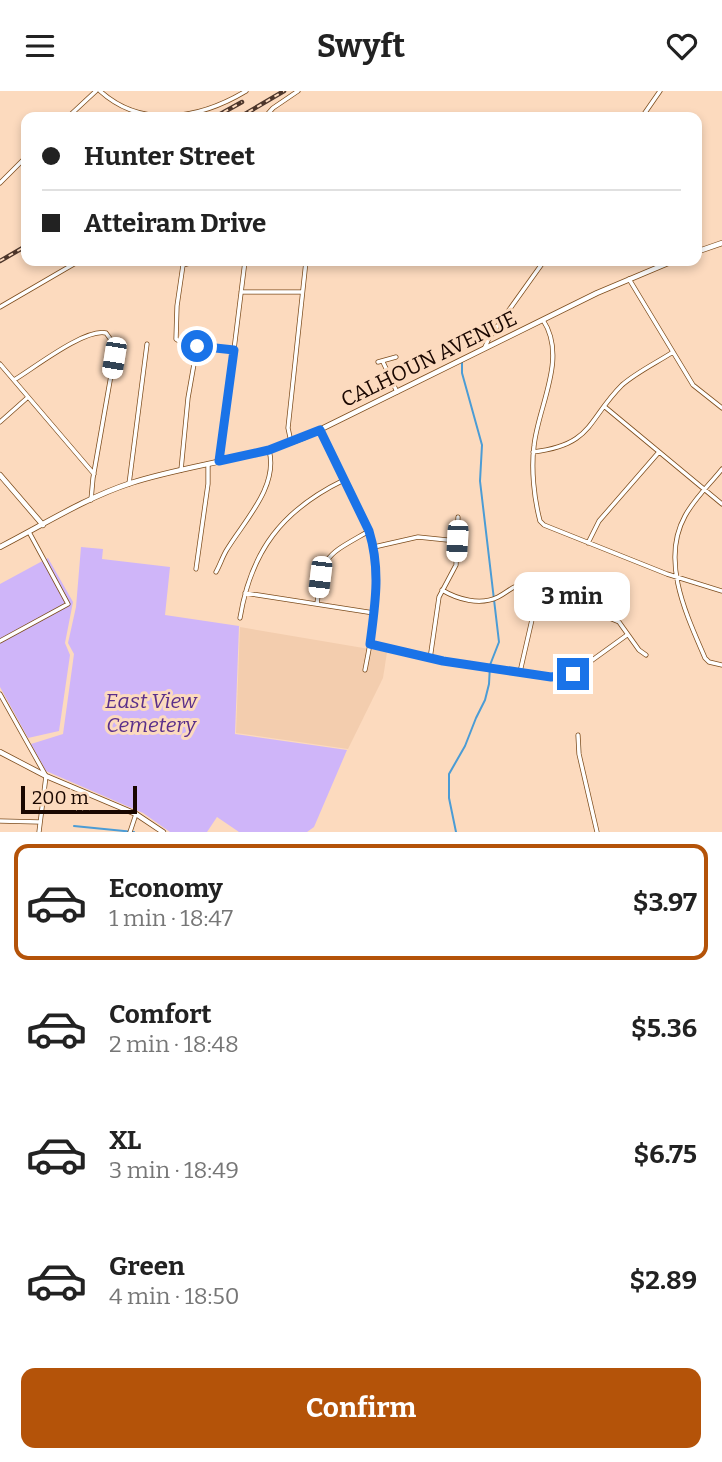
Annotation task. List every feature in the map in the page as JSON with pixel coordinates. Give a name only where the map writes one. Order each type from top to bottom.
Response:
[{"type":"street","points":[[74,112],[98,91],[119,105],[140,112]]},
{"type":"street","points":[[197,112],[221,105],[246,91]]},
{"type":"street","points":[[269,112],[299,91]]},
{"type":"street","points":[[645,112],[660,91]]},
{"type":"street","points":[[0,183],[21,162]]},
{"type":"street","points":[[702,250],[722,243]]},
{"type":"street","points":[[0,307],[70,266]]},
{"type":"street","points":[[181,266],[176,339],[197,346],[234,350]]},
{"type":"street","points":[[219,461],[244,266]]},
{"type":"street","points":[[291,443],[288,428],[305,266]]},
{"type":"street","points":[[484,349],[540,266]]},
{"type":"street","name":"CALHOUN AVENUE","points":[[0,547],[91,500],[129,484],[291,443],[543,320],[661,266]]},
{"type":"street","points":[[629,279],[696,388],[722,408]]},
{"type":"street","points":[[241,292],[302,292]]},
{"type":"street","points":[[543,320],[550,337],[553,362],[533,452],[540,521],[677,578],[722,591]]},
{"type":"street","points":[[14,380],[88,336],[99,331],[109,335],[114,344],[114,358],[93,474],[91,500]]},
{"type":"street","points":[[129,484],[147,344]]},
{"type":"street","points":[[181,470],[188,398],[197,346]]},
{"type":"street","points":[[533,452],[556,449],[572,442],[592,425],[626,381],[673,352]]},
{"type":"street","points":[[396,357],[380,362],[397,392]]},
{"type":"street","points":[[0,364],[93,474]]},
{"type":"street","points":[[0,422],[28,397]]},
{"type":"street","points":[[605,407],[722,504]]},
{"type":"street","points":[[320,430],[369,531],[374,547],[377,585],[365,670]]},
{"type":"street","points":[[216,572],[225,553],[258,504],[270,470],[269,450]]},
{"type":"street","points":[[588,543],[599,521],[659,452]]},
{"type":"street","points":[[196,569],[207,494],[208,464]]},
{"type":"street","points":[[722,469],[691,507],[680,527],[675,559],[677,578],[705,658],[709,662],[722,665]]},
{"type":"street","points":[[0,475],[43,525]]},
{"type":"street","points":[[240,618],[244,593],[257,559],[289,518],[312,496],[344,480]]},
{"type":"street","points":[[430,659],[437,603],[455,569],[458,517]]},
{"type":"street","points":[[317,604],[321,570],[328,558],[339,547],[369,531]]},
{"type":"street","points":[[0,641],[68,604],[29,532]]},
{"type":"street","points":[[374,547],[418,537],[457,541]]},
{"type":"street","points":[[442,590],[454,597],[487,601],[517,584],[540,589],[619,622],[639,650],[646,655]]},
{"type":"street","points":[[520,672],[540,589]]},
{"type":"street","points":[[244,593],[374,613]]},
{"type":"street","points":[[370,644],[430,659],[557,677],[573,674],[627,635]]},
{"type":"street","points":[[0,694],[46,775],[39,832]]},
{"type":"street","points":[[578,735],[579,754],[597,832]]},
{"type":"street","points":[[0,752],[136,814],[163,832]]},
{"type":"street","points":[[130,832],[136,814]]},
{"type":"street","points":[[0,821],[41,823]]},
{"type":"shaded area","points":[[240,627],[387,652],[383,678],[348,749],[236,733]]},
{"type":"green space","name":"East View Cemetery","points":[[81,547],[103,549],[102,559],[170,567],[165,615],[239,626],[235,734],[347,750],[314,827],[307,832],[239,832],[217,817],[207,832],[170,832],[143,813],[46,771],[31,744],[63,734],[74,654],[68,643],[76,607]]},
{"type":"green space","points":[[48,558],[73,602],[65,643],[70,655],[59,731],[28,738],[0,687],[0,584]]},
{"type":"waterway","points":[[456,832],[449,798],[449,774],[465,746],[485,700],[490,665],[499,642],[480,481],[482,445],[462,373],[462,362]]},
{"type":"waterway","points":[[74,826],[134,832]]},
{"type":"railway","points":[[248,112],[284,91]]},
{"type":"railway","points":[[224,112],[242,102]]},
{"type":"railway","points":[[0,261],[21,249]]},
{"type":"route","points":[[197,346],[234,350],[219,461],[269,450],[320,430],[369,531],[374,547],[377,595],[370,644],[443,661],[551,677],[573,674]]}]
